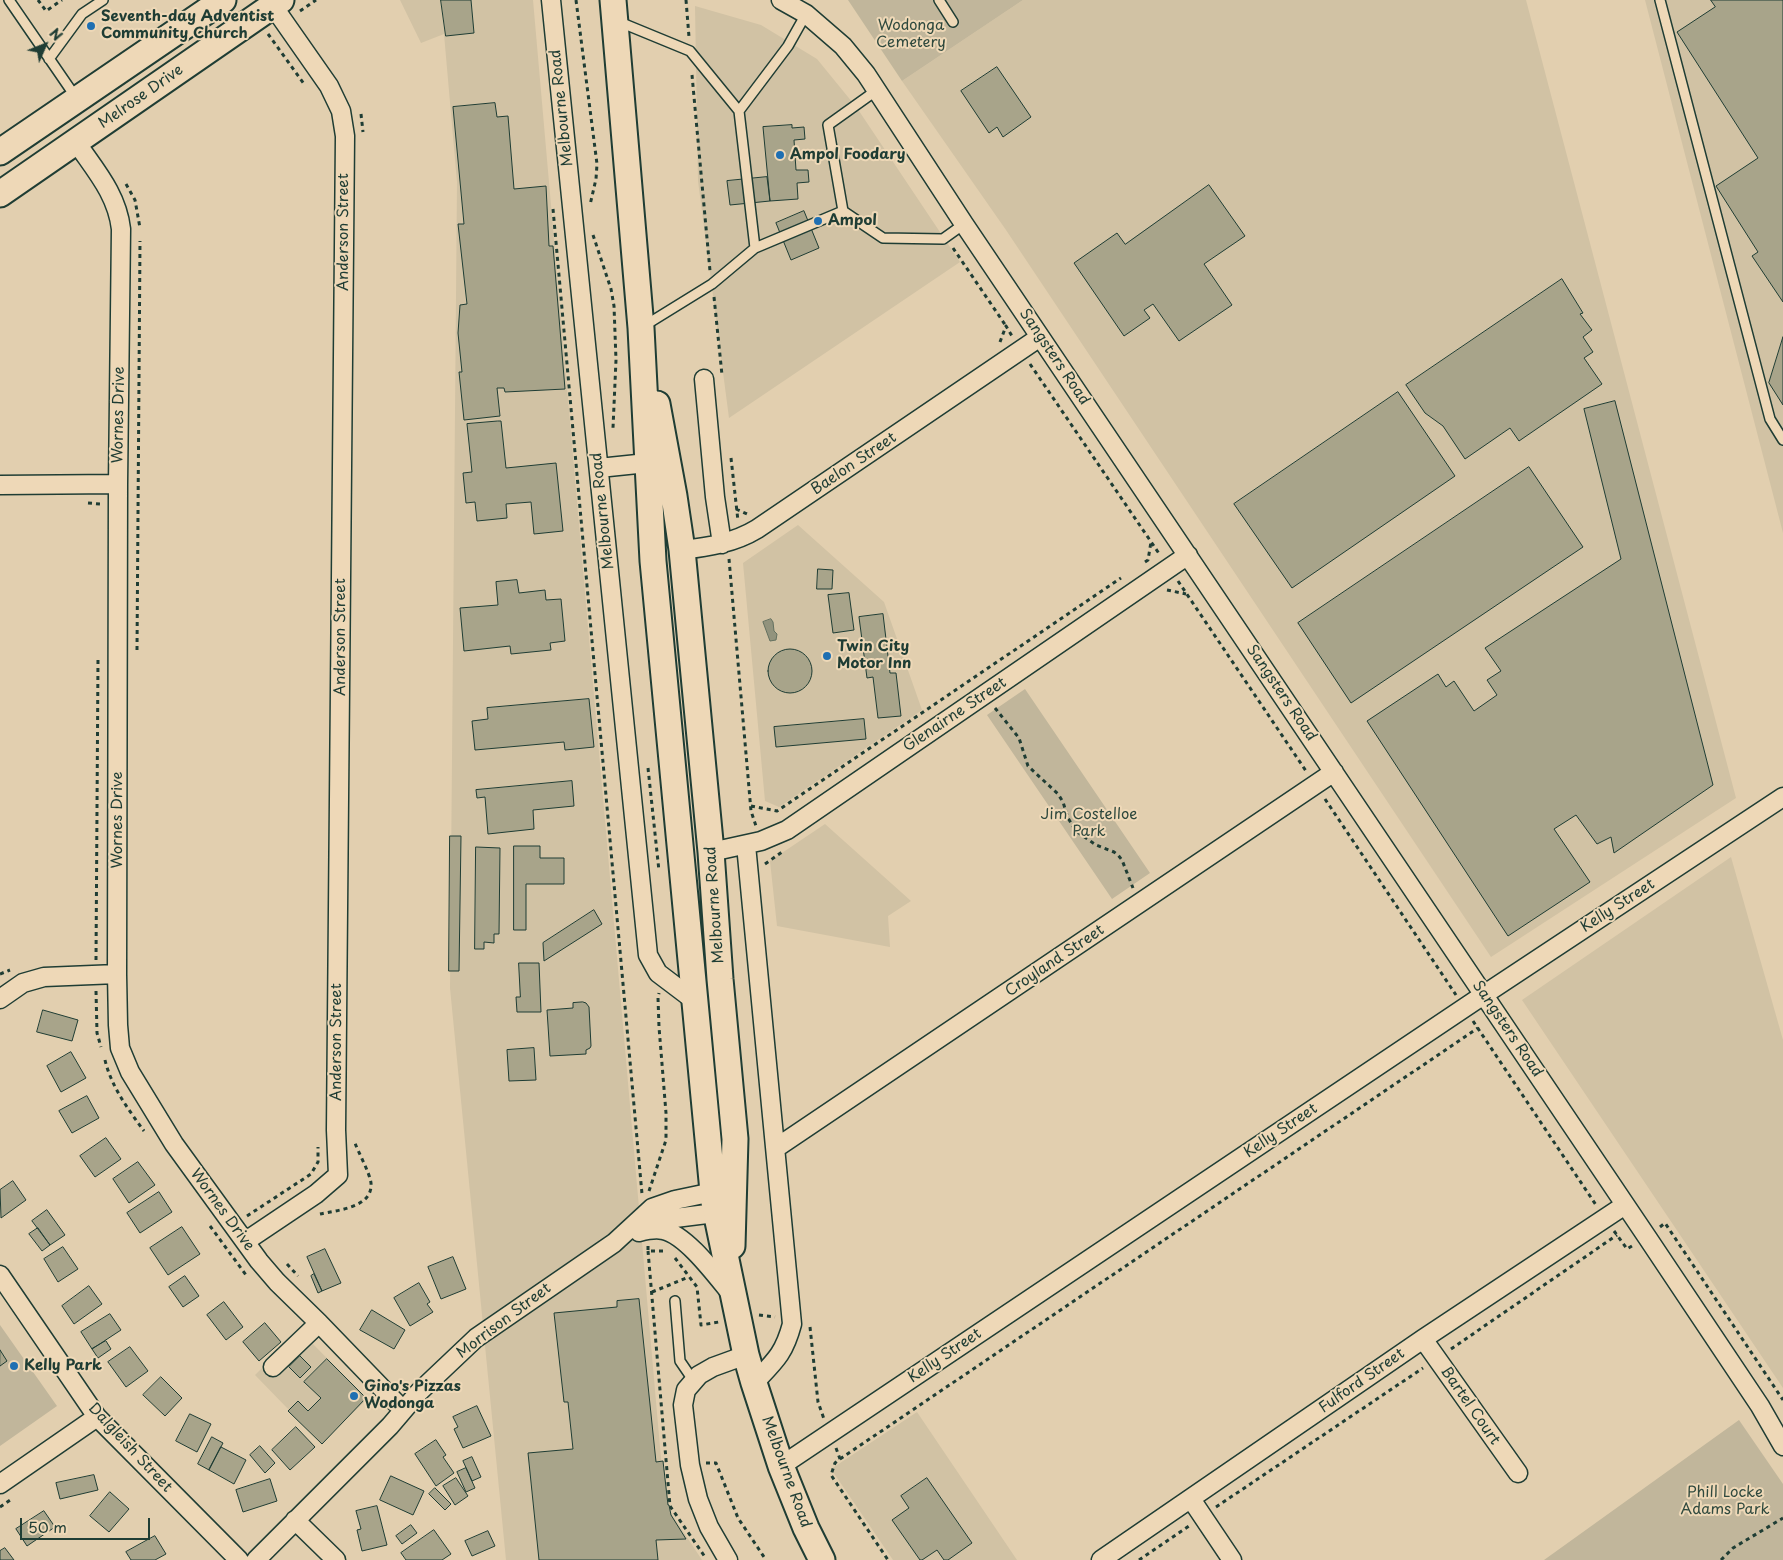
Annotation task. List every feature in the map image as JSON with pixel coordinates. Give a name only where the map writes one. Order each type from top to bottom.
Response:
[{"type":"main road","points":[[0,152],[223,0]]},
{"type":"main road","name":"Melrose Drive","points":[[0,194],[281,4]]},
{"type":"main road","name":"Melbourne Road","points":[[614,10],[641,328],[653,561],[694,992],[732,1286],[746,1355],[781,1466],[806,1528],[822,1560]]},
{"type":"main road","points":[[67,106],[76,142]]},
{"type":"main road","name":"Melbourne Road","points":[[641,328],[666,450],[682,550],[711,852],[720,979],[735,1139],[721,1202]]},
{"type":"main road","name":"Baelon Street","points":[[653,561],[682,550]]},
{"type":"main road","points":[[694,992],[720,979]]},
{"type":"street","name":"Melbourne Road","points":[[551,0],[648,955],[658,973],[694,992]]},
{"type":"street","name":"Sangsters Road","points":[[781,0],[806,14],[843,46],[877,90],[964,224],[1485,994],[1760,1406],[1783,1446]]},
{"type":"street","name":"Anderson Street","points":[[246,1241],[316,1194],[338,1175],[336,1110],[345,136],[341,112],[329,86],[281,4]]},
{"type":"street","name":"Wornes Drive","points":[[76,142],[111,193],[118,210],[121,229],[109,484],[117,974],[120,1048],[130,1072],[174,1144],[259,1261],[277,1282],[403,1410]]},
{"type":"street","name":"Baelon Street","points":[[682,550],[727,542],[768,523],[1040,337]]},
{"type":"street","points":[[704,379],[716,512],[727,542]]},
{"type":"street","points":[[599,468],[647,464]]},
{"type":"street","points":[[0,485],[109,484]]},
{"type":"street","name":"Glenairne Street","points":[[711,852],[753,843],[787,830],[1188,555]]},
{"type":"street","name":"Croyland Street","points":[[776,1148],[1334,772]]},
{"type":"street","name":"Kelly Street","points":[[781,1466],[1485,994],[1783,797]]},
{"type":"street","points":[[753,843],[776,1148],[792,1324],[781,1354],[754,1383]]},
{"type":"street","points":[[0,999],[23,983],[44,977],[117,974]]},
{"type":"street","name":"Morrison Street","points":[[256,1560],[390,1426],[418,1392],[476,1338],[614,1243],[656,1206],[675,1200],[721,1202]]},
{"type":"street","name":"Morrison Street","points":[[614,1243],[675,1218],[721,1202]]},
{"type":"street","name":"Fulford Street","points":[[1101,1560],[1423,1339],[1625,1205]]},
{"type":"street","name":"Morrison Street","points":[[639,1232],[662,1230],[679,1238],[732,1286]]},
{"type":"street","name":"Dalgleish Street","points":[[0,1275],[97,1417],[239,1560]]},
{"type":"street","points":[[273,1367],[319,1323]]},
{"type":"street","name":"Bartel Court","points":[[1423,1339],[1518,1473]]},
{"type":"street","points":[[728,1560],[709,1527],[700,1506],[690,1465],[683,1405],[686,1390],[692,1380],[698,1375],[713,1367],[746,1355]]},
{"type":"street","name":"Sangsters Road","points":[[1760,1406],[1783,1432]]},
{"type":"street","points":[[0,1484],[97,1417]]},
{"type":"street","points":[[1191,1499],[1232,1560]]},
{"type":"street","points":[[295,1520],[336,1560]]},
{"type":"lane","points":[[9,0],[49,59],[67,106]]},
{"type":"lane","points":[[49,59],[82,14],[103,0]]},
{"type":"lane","points":[[939,0],[953,22]]},
{"type":"lane","points":[[1660,0],[1770,419],[1783,440]]},
{"type":"lane","points":[[614,10],[690,51],[739,111],[755,248]]},
{"type":"lane","points":[[739,111],[788,46],[806,14]]},
{"type":"lane","points":[[877,90],[828,125],[843,211],[883,238],[942,239],[964,224]]},
{"type":"lane","points":[[641,328],[712,284],[755,248],[843,211]]},
{"type":"lane","points":[[675,1301],[680,1361],[692,1380]]},
{"type":"path","points":[[38,0],[46,11],[62,0]]},
{"type":"path","points":[[281,4],[316,0]]},
{"type":"path","points":[[686,0],[712,284],[723,382]]},
{"type":"path","points":[[260,40],[268,34]]},
{"type":"path","points":[[124,180],[135,200],[140,221],[137,654]]},
{"type":"path","points":[[552,199],[643,1195]]},
{"type":"path","points":[[945,237],[1006,326]]},
{"type":"path","points":[[730,450],[738,519],[727,542],[753,819],[753,843],[763,865]]},
{"type":"path","points":[[100,513],[109,484]]},
{"type":"path","points":[[1140,565],[1148,560],[1151,542]]},
{"type":"path","points":[[751,806],[776,811],[1123,576]]},
{"type":"path","points":[[98,652],[98,1033],[108,1072],[117,1091],[149,1138]]},
{"type":"path","points":[[994,707],[1019,738],[1028,766],[1058,794],[1063,802],[1068,818],[1076,831],[1096,845],[1118,855],[1122,860],[1130,882],[1142,902]]},
{"type":"path","points":[[888,1560],[831,1476],[835,1463],[1478,1028]]},
{"type":"path","points":[[204,1218],[248,1278]]},
{"type":"path","points":[[1139,1560],[1617,1235]]},
{"type":"path","points":[[652,1292],[689,1277]]},
{"type":"path","points":[[810,1323],[818,1402],[840,1459]]},
{"type":"path","points":[[690,1465],[716,1462],[738,1518],[766,1560]]},
{"type":"path","points":[[1721,1560],[1733,1548],[1783,1518]]},
{"type":"shaded area","points":[[400,0],[533,0],[665,1504],[702,1560],[506,1560],[450,988],[457,182],[444,34],[421,43]]},
{"type":"shaded area","points":[[1023,0],[1526,0],[1736,798],[1491,957],[1006,230],[902,81]]},
{"type":"shaded area","points":[[1645,0],[1783,0],[1783,533]]},
{"type":"shaded area","name":"Ampol","points":[[695,6],[761,25],[817,59],[857,108],[960,262],[729,418],[698,181]]},
{"type":"shaded area","name":"Twin City Motor Inn","points":[[798,525],[884,602],[922,710],[779,807],[765,801],[743,563]]},
{"type":"shaded area","points":[[771,619],[774,631],[777,634],[776,640],[770,641],[763,622]]},
{"type":"shaded area","points":[[825,824],[911,901],[888,916],[890,947],[777,926],[770,861]]},
{"type":"shaded area","points":[[1731,857],[1783,1040],[1783,1388],[1522,1000]]},
{"type":"shaded area","points":[[311,1342],[367,1399],[322,1444],[255,1375],[266,1364],[278,1375]]},
{"type":"shaded area","points":[[917,1412],[1017,1560],[893,1560],[831,1469]]},
{"type":"green space","name":"Wodonga Cemetery","points":[[848,0],[1023,0],[902,81]]},
{"type":"green space","name":"Jim Costelloe Park","points":[[1025,689],[1150,873],[1112,899],[987,715]]},
{"type":"green space","name":"Kelly Park","points":[[0,1325],[57,1406],[0,1446]]},
{"type":"green space","name":"Phill Locke Adams Park","points":[[1739,1420],[1783,1484],[1783,1560],[1544,1560]]},
{"type":"building","points":[[441,0],[471,0],[474,33],[446,36]]},
{"type":"building","points":[[1711,0],[1783,0],[1783,302],[1752,256],[1758,252],[1716,186],[1758,158],[1677,32],[1715,7]]},
{"type":"building","points":[[997,67],[1031,117],[1003,137],[997,127],[989,133],[961,91]]},
{"type":"building","points":[[495,103],[497,117],[508,116],[514,189],[546,186],[549,246],[553,246],[565,389],[505,392],[504,388],[497,388],[500,416],[464,420],[459,372],[462,372],[458,333],[460,305],[467,304],[458,224],[464,224],[453,107]]},
{"type":"building","name":"Ampol Foodary","points":[[792,125],[792,128],[804,127],[805,139],[794,140],[796,170],[808,170],[809,182],[797,183],[798,199],[770,201],[763,127]]},
{"type":"building","points":[[767,177],[770,201],[730,205],[727,181]]},
{"type":"building","points":[[1209,185],[1245,236],[1204,264],[1232,305],[1179,341],[1153,304],[1144,310],[1150,318],[1124,336],[1074,263],[1117,233],[1125,244]]},
{"type":"building","points":[[804,211],[819,248],[791,260],[776,223]]},
{"type":"building","points":[[1562,279],[1583,313],[1580,314],[1592,330],[1583,337],[1593,352],[1584,358],[1602,384],[1519,441],[1510,428],[1465,459],[1443,426],[1425,413],[1406,385]]},
{"type":"building","points":[[1783,337],[1783,405],[1769,383]]},
{"type":"building","points":[[1398,392],[1455,476],[1292,588],[1234,504]]},
{"type":"building","points":[[1615,401],[1713,785],[1614,853],[1611,837],[1597,844],[1576,815],[1554,829],[1590,882],[1508,936],[1367,721],[1438,674],[1446,687],[1454,681],[1474,711],[1497,695],[1487,680],[1501,671],[1485,648],[1621,559],[1584,409]]},
{"type":"building","points":[[501,421],[506,468],[556,463],[563,531],[534,534],[531,502],[506,504],[507,518],[477,521],[475,502],[466,503],[463,473],[472,472],[467,424]]},
{"type":"building","points":[[1529,467],[1583,547],[1351,703],[1298,623]]},
{"type":"building","points":[[818,569],[833,570],[832,589],[817,589]]},
{"type":"building","points":[[517,580],[519,593],[545,590],[546,600],[561,599],[565,641],[550,643],[551,650],[511,654],[510,646],[464,651],[460,608],[498,605],[496,582]]},
{"type":"building","points":[[849,593],[854,630],[833,633],[828,595]]},
{"type":"building","points":[[883,614],[890,673],[896,673],[901,716],[878,718],[873,677],[867,678],[859,617]]},
{"type":"building","points":[[790,649],[802,653],[808,659],[812,671],[808,683],[802,689],[790,693],[778,689],[772,683],[768,671],[772,659],[778,653]]},
{"type":"building","points":[[589,699],[594,747],[565,750],[564,742],[475,750],[472,721],[488,719],[487,708]]},
{"type":"building","points":[[864,719],[866,739],[776,747],[774,727]]},
{"type":"building","points":[[572,781],[574,806],[533,810],[534,829],[488,834],[485,797],[477,798],[476,790]]},
{"type":"building","points":[[450,836],[461,836],[459,971],[449,971]]},
{"type":"building","points":[[514,846],[540,846],[540,858],[564,858],[564,884],[526,884],[526,930],[514,930]]},
{"type":"building","points":[[476,847],[500,848],[499,934],[494,934],[494,943],[484,942],[484,949],[475,949]]},
{"type":"building","points":[[594,910],[602,924],[544,961],[543,943]]},
{"type":"building","points":[[519,963],[539,963],[541,1012],[517,1012],[516,997],[520,997]]},
{"type":"building","points":[[583,1002],[589,1007],[590,1048],[586,1050],[586,1054],[550,1056],[547,1010],[573,1008],[573,1003]]},
{"type":"building","points":[[43,1010],[78,1020],[72,1041],[37,1032]]},
{"type":"building","points":[[534,1048],[536,1080],[509,1081],[507,1050]]},
{"type":"building","points":[[71,1052],[86,1078],[61,1092],[47,1066]]},
{"type":"building","points":[[87,1096],[99,1118],[72,1133],[59,1111]]},
{"type":"building","points":[[106,1138],[121,1159],[95,1177],[80,1156]]},
{"type":"building","points":[[138,1162],[155,1185],[129,1203],[113,1179]]},
{"type":"building","points":[[13,1181],[26,1200],[1,1218],[0,1190]]},
{"type":"building","points":[[159,1192],[172,1212],[140,1233],[127,1213]]},
{"type":"building","points":[[47,1210],[65,1235],[50,1245],[32,1221]]},
{"type":"building","points":[[182,1227],[200,1254],[168,1275],[150,1248]]},
{"type":"building","points":[[38,1228],[50,1245],[42,1251],[29,1234]]},
{"type":"building","points":[[63,1247],[78,1269],[58,1282],[44,1259]]},
{"type":"building","points":[[325,1249],[341,1283],[322,1291],[307,1257]]},
{"type":"building","points":[[453,1257],[466,1289],[441,1299],[428,1267]]},
{"type":"building","points":[[314,1274],[322,1291],[318,1293],[311,1276]]},
{"type":"building","points":[[185,1276],[199,1296],[183,1307],[169,1287]]},
{"type":"building","points":[[419,1283],[430,1302],[427,1304],[433,1312],[410,1326],[394,1298]]},
{"type":"building","points":[[89,1286],[102,1304],[74,1324],[62,1306]]},
{"type":"building","points":[[639,1299],[656,1462],[663,1461],[668,1505],[671,1515],[686,1539],[656,1540],[658,1560],[539,1560],[528,1453],[573,1449],[568,1402],[564,1402],[554,1313],[617,1307],[617,1301]]},
{"type":"building","points":[[224,1302],[243,1327],[226,1340],[207,1315]]},
{"type":"building","points":[[372,1310],[405,1330],[394,1349],[360,1330]]},
{"type":"building","points":[[110,1314],[121,1330],[92,1349],[81,1332]]},
{"type":"building","points":[[265,1323],[281,1342],[259,1361],[243,1342]]},
{"type":"building","points":[[106,1341],[111,1349],[98,1358],[92,1349]]},
{"type":"building","points":[[130,1347],[148,1371],[126,1387],[108,1362]]},
{"type":"building","points":[[0,1350],[7,1361],[0,1366]]},
{"type":"building","points":[[300,1356],[311,1367],[300,1378],[289,1367]]},
{"type":"building","points":[[327,1359],[366,1398],[322,1444],[288,1411],[298,1401],[308,1411],[321,1398],[304,1382]]},
{"type":"building","points":[[161,1377],[182,1398],[165,1416],[143,1395]]},
{"type":"building","points":[[477,1406],[491,1436],[463,1448],[454,1429],[458,1427],[453,1417]]},
{"type":"building","points":[[190,1414],[211,1424],[197,1452],[176,1441]]},
{"type":"building","points":[[296,1427],[315,1447],[290,1470],[272,1450]]},
{"type":"building","points":[[212,1437],[223,1443],[209,1470],[198,1464]]},
{"type":"building","points":[[436,1440],[446,1455],[443,1457],[454,1473],[436,1486],[415,1454]]},
{"type":"building","points":[[260,1446],[275,1463],[265,1473],[250,1455]]},
{"type":"building","points":[[221,1447],[246,1460],[234,1484],[209,1470]]},
{"type":"building","points":[[472,1457],[481,1477],[472,1481],[463,1461]]},
{"type":"building","points":[[466,1468],[475,1488],[466,1492],[457,1472]]},
{"type":"building","points":[[94,1475],[98,1490],[60,1499],[56,1483]]},
{"type":"building","points":[[391,1476],[424,1491],[413,1515],[380,1500]]},
{"type":"building","points":[[456,1478],[468,1496],[455,1505],[443,1486]]},
{"type":"building","points":[[927,1478],[972,1543],[948,1560],[944,1560],[937,1550],[920,1560],[892,1520],[909,1508],[901,1496]]},
{"type":"building","points":[[270,1479],[277,1501],[243,1512],[236,1490]]},
{"type":"building","points":[[435,1488],[451,1504],[445,1510],[429,1494]]},
{"type":"building","points":[[110,1492],[129,1509],[109,1532],[90,1516]]},
{"type":"building","points":[[377,1506],[387,1545],[362,1551],[357,1530],[361,1529],[356,1511]]},
{"type":"building","points":[[44,1511],[55,1527],[27,1546],[16,1529]]},
{"type":"building","points":[[411,1525],[417,1533],[402,1544],[396,1536]]},
{"type":"building","points":[[434,1530],[451,1554],[442,1560],[406,1560],[401,1553]]},
{"type":"building","points":[[488,1531],[495,1546],[472,1556],[465,1541]]},
{"type":"building","points":[[155,1536],[166,1554],[155,1560],[131,1560],[126,1552]]},
{"type":"building","points":[[5,1548],[14,1560],[0,1560],[0,1551]]},
{"type":"place","name":"Seventh-day Adventist Community Church","points":[[91,26]]},
{"type":"place","name":"Ampol Foodary","points":[[780,155]]},
{"type":"place","name":"Ampol","points":[[818,221]]},
{"type":"place","name":"Twin City Motor Inn","points":[[827,656]]},
{"type":"place","name":"Kelly Park","points":[[14,1366]]},
{"type":"place","name":"Gino's Pizzas Wodonga","points":[[354,1396]]}]
